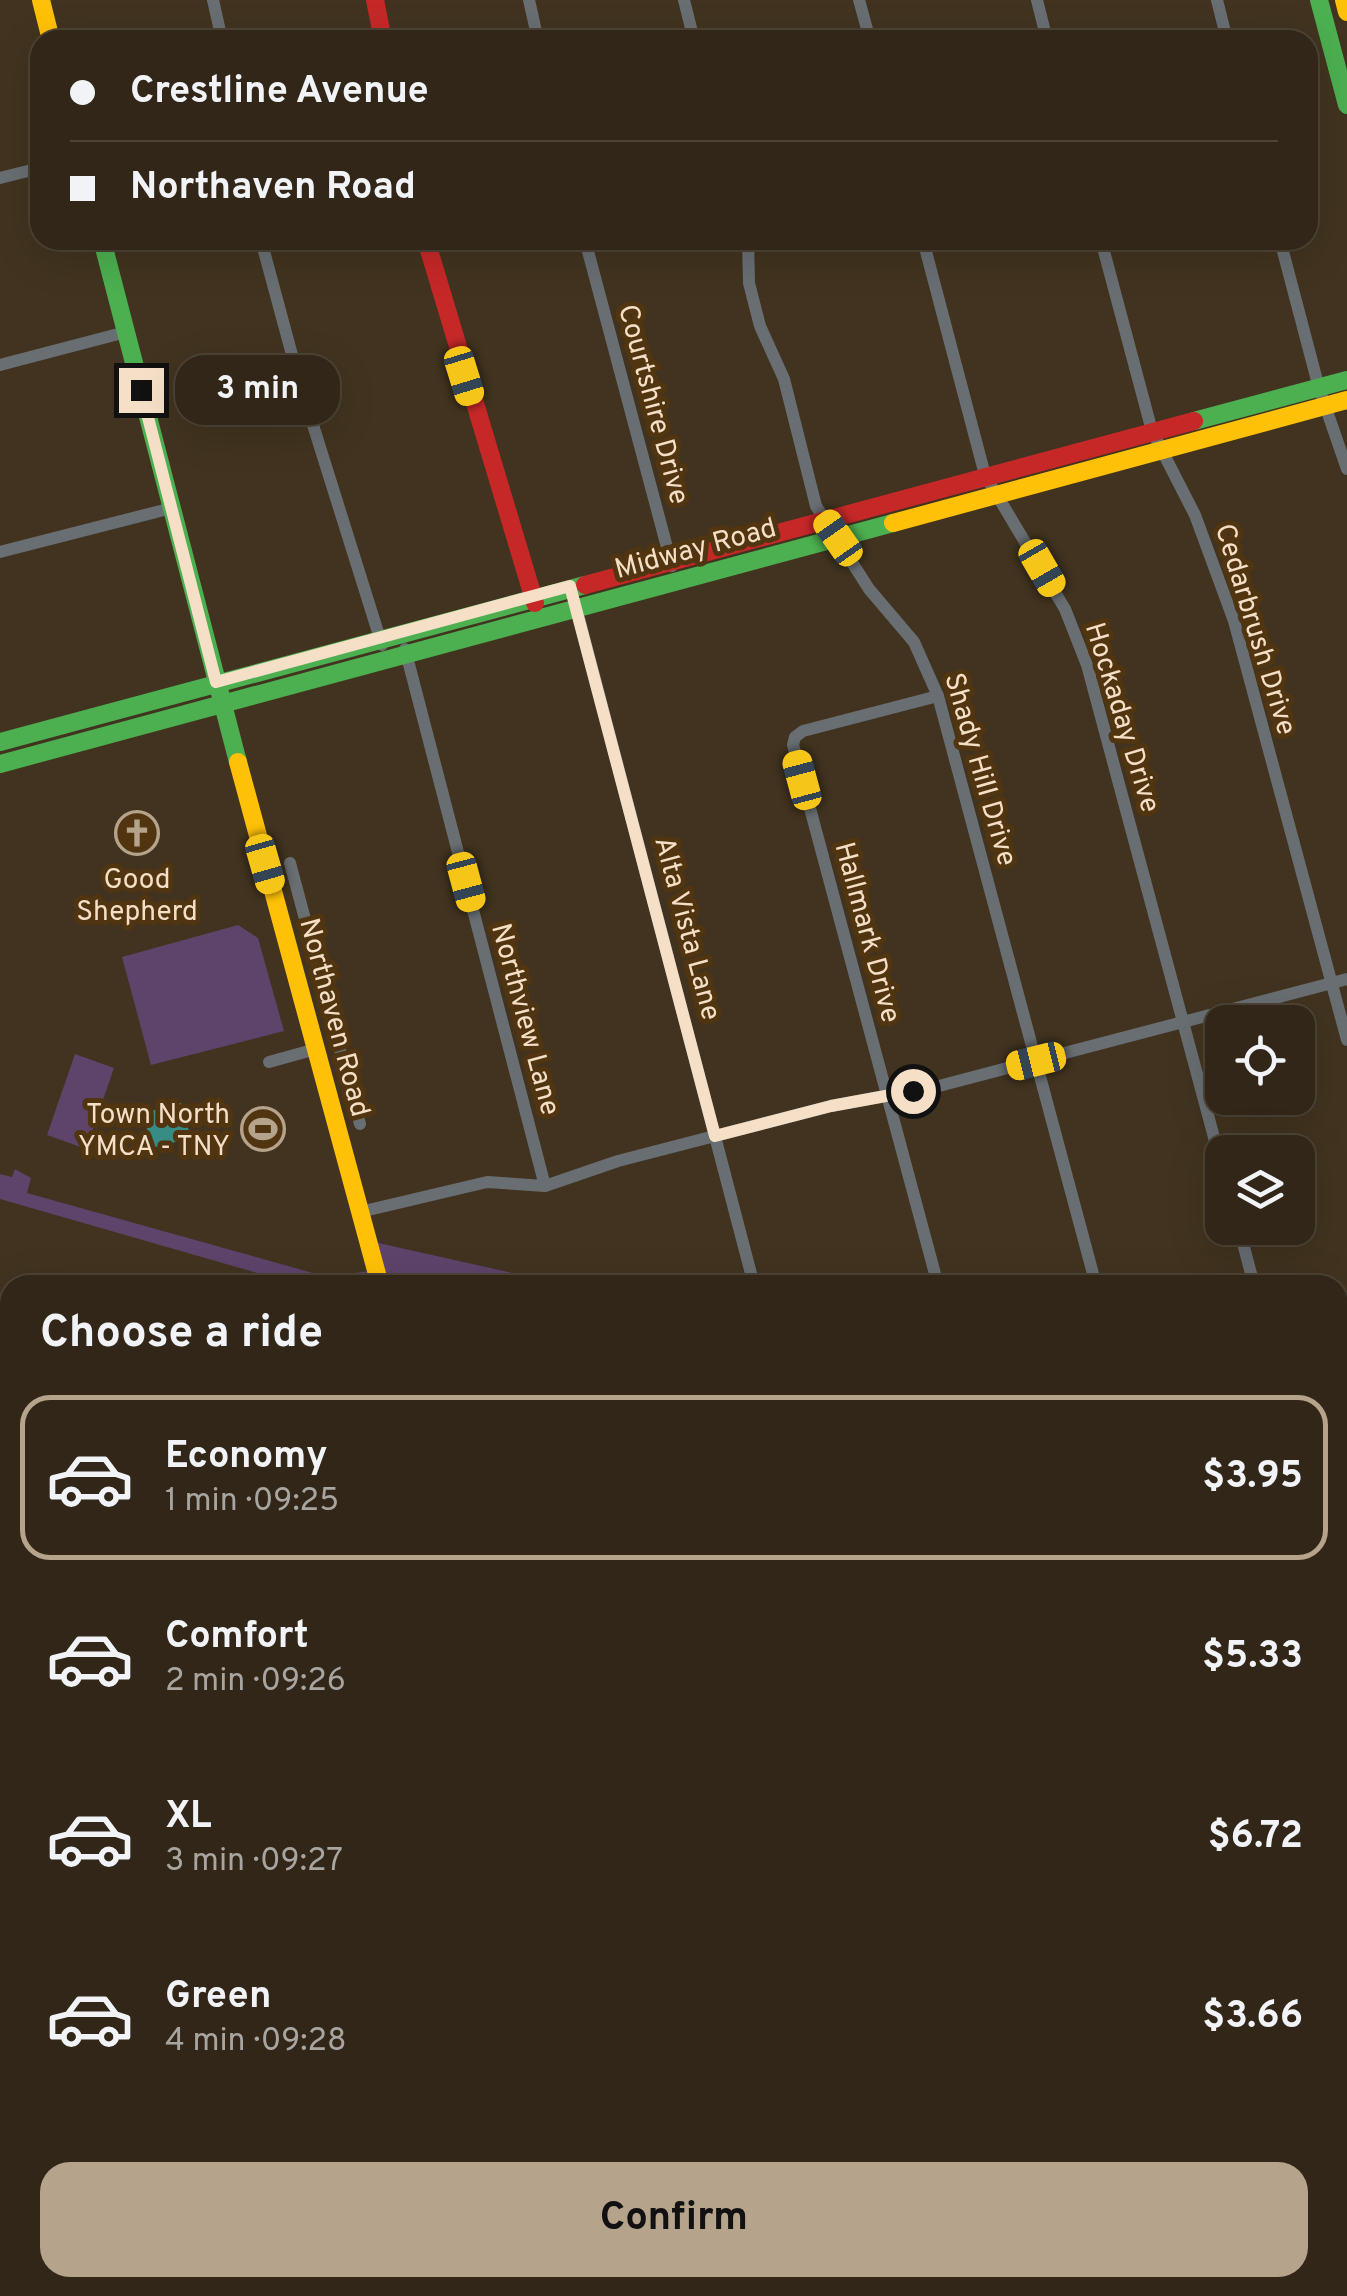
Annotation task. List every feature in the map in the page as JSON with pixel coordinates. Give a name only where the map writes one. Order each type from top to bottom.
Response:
[{"type":"main road","points":[[40,0],[48,30]]},
{"type":"main road","points":[[375,0],[380,30]]},
{"type":"main road","points":[[1319,0],[1347,105]]},
{"type":"main road","points":[[1344,0],[1347,12]]},
{"type":"main road","name":"Northaven Road","points":[[105,250],[216,682],[377,1275]]},
{"type":"main road","points":[[429,250],[539,618]]},
{"type":"main road","name":"Midway Road","points":[[0,742],[1347,380]]},
{"type":"main road","name":"Midway Road","points":[[0,764],[1347,400]]},
{"type":"street","points":[[213,0],[220,30]]},
{"type":"street","points":[[528,0],[536,30]]},
{"type":"street","points":[[684,0],[692,30]]},
{"type":"street","points":[[859,0],[867,30]]},
{"type":"street","points":[[1037,0],[1045,30]]},
{"type":"street","points":[[1216,0],[1224,30]]},
{"type":"street","points":[[0,178],[30,170]]},
{"type":"street","points":[[264,250],[298,376],[386,659]]},
{"type":"street","name":"Courtshire Drive","points":[[588,250],[676,581]]},
{"type":"street","name":"Shady Hill Drive","points":[[748,250],[749,283],[760,326],[778,363],[816,506],[869,589],[914,642],[938,696],[1093,1275]]},
{"type":"street","name":"Hockaday Drive","points":[[926,250],[985,475],[1065,609],[1087,665],[1214,1135]]},
{"type":"street","name":"Cedarbrush Drive","points":[[1104,250],[1152,431],[1216,565],[1234,621],[1347,1040]]},
{"type":"street","points":[[1283,250],[1319,388],[1347,468]]},
{"type":"street","points":[[0,365],[126,332]]},
{"type":"street","points":[[0,552],[172,508]]},
{"type":"street","name":"Alta Vista Lane","points":[[570,586],[751,1275]]},
{"type":"street","name":"Northview Lane","points":[[400,632],[545,1186]]},
{"type":"street","name":"Hallmark Drive","points":[[935,1275],[793,746],[795,737],[803,732],[938,696]]},
{"type":"street","points":[[290,863],[360,1124]]},
{"type":"street","points":[[282,922],[304,916]]},
{"type":"street","points":[[360,1212],[487,1182],[545,1186],[592,1168],[715,1136],[1036,1061],[1347,978]]},
{"type":"street","points":[[269,1062],[316,1049]]},
{"type":"street","points":[[328,1091],[350,1086]]},
{"type":"street","points":[[1243,1245],[1251,1275]]},
{"type":"shaded area","points":[[238,925],[258,938],[284,1031],[151,1065],[122,957]]},
{"type":"shaded area","points":[[75,1054],[114,1068],[86,1149],[47,1135]]},
{"type":"shaded area","points":[[15,1169],[31,1178],[27,1193],[320,1275],[264,1275],[0,1199],[0,1174],[12,1177]]},
{"type":"shaded area","points":[[374,1242],[522,1275],[382,1275]]},
{"type":"water","points":[[181,1103],[191,1138],[152,1148],[143,1113]]},
{"type":"traffic: fast","points":[[1319,0],[1347,105]]},
{"type":"traffic: fast","points":[[105,250],[238,762]]},
{"type":"traffic: fast","points":[[1194,421],[1347,380]]},
{"type":"traffic: fast","points":[[0,764],[893,523]]},
{"type":"traffic: fast","points":[[0,742],[585,585]]},
{"type":"traffic: slow","points":[[41,0],[48,30]]},
{"type":"traffic: slow","points":[[1344,0],[1347,12]]},
{"type":"traffic: slow","points":[[893,523],[1347,400]]},
{"type":"traffic: slow","points":[[238,762],[377,1275]]},
{"type":"traffic: jam","points":[[375,0],[381,30]]},
{"type":"traffic: jam","points":[[429,250],[535,603]]},
{"type":"traffic: jam","points":[[585,585],[1194,421]]},
{"type":"place","name":"Good Shepherd","points":[[137,833]]},
{"type":"place","name":"Town North YMCA - TNY","points":[[263,1129]]},
{"type":"route","points":[[141,390],[216,682],[570,586],[715,1136],[831,1106],[913,1091]]}]
